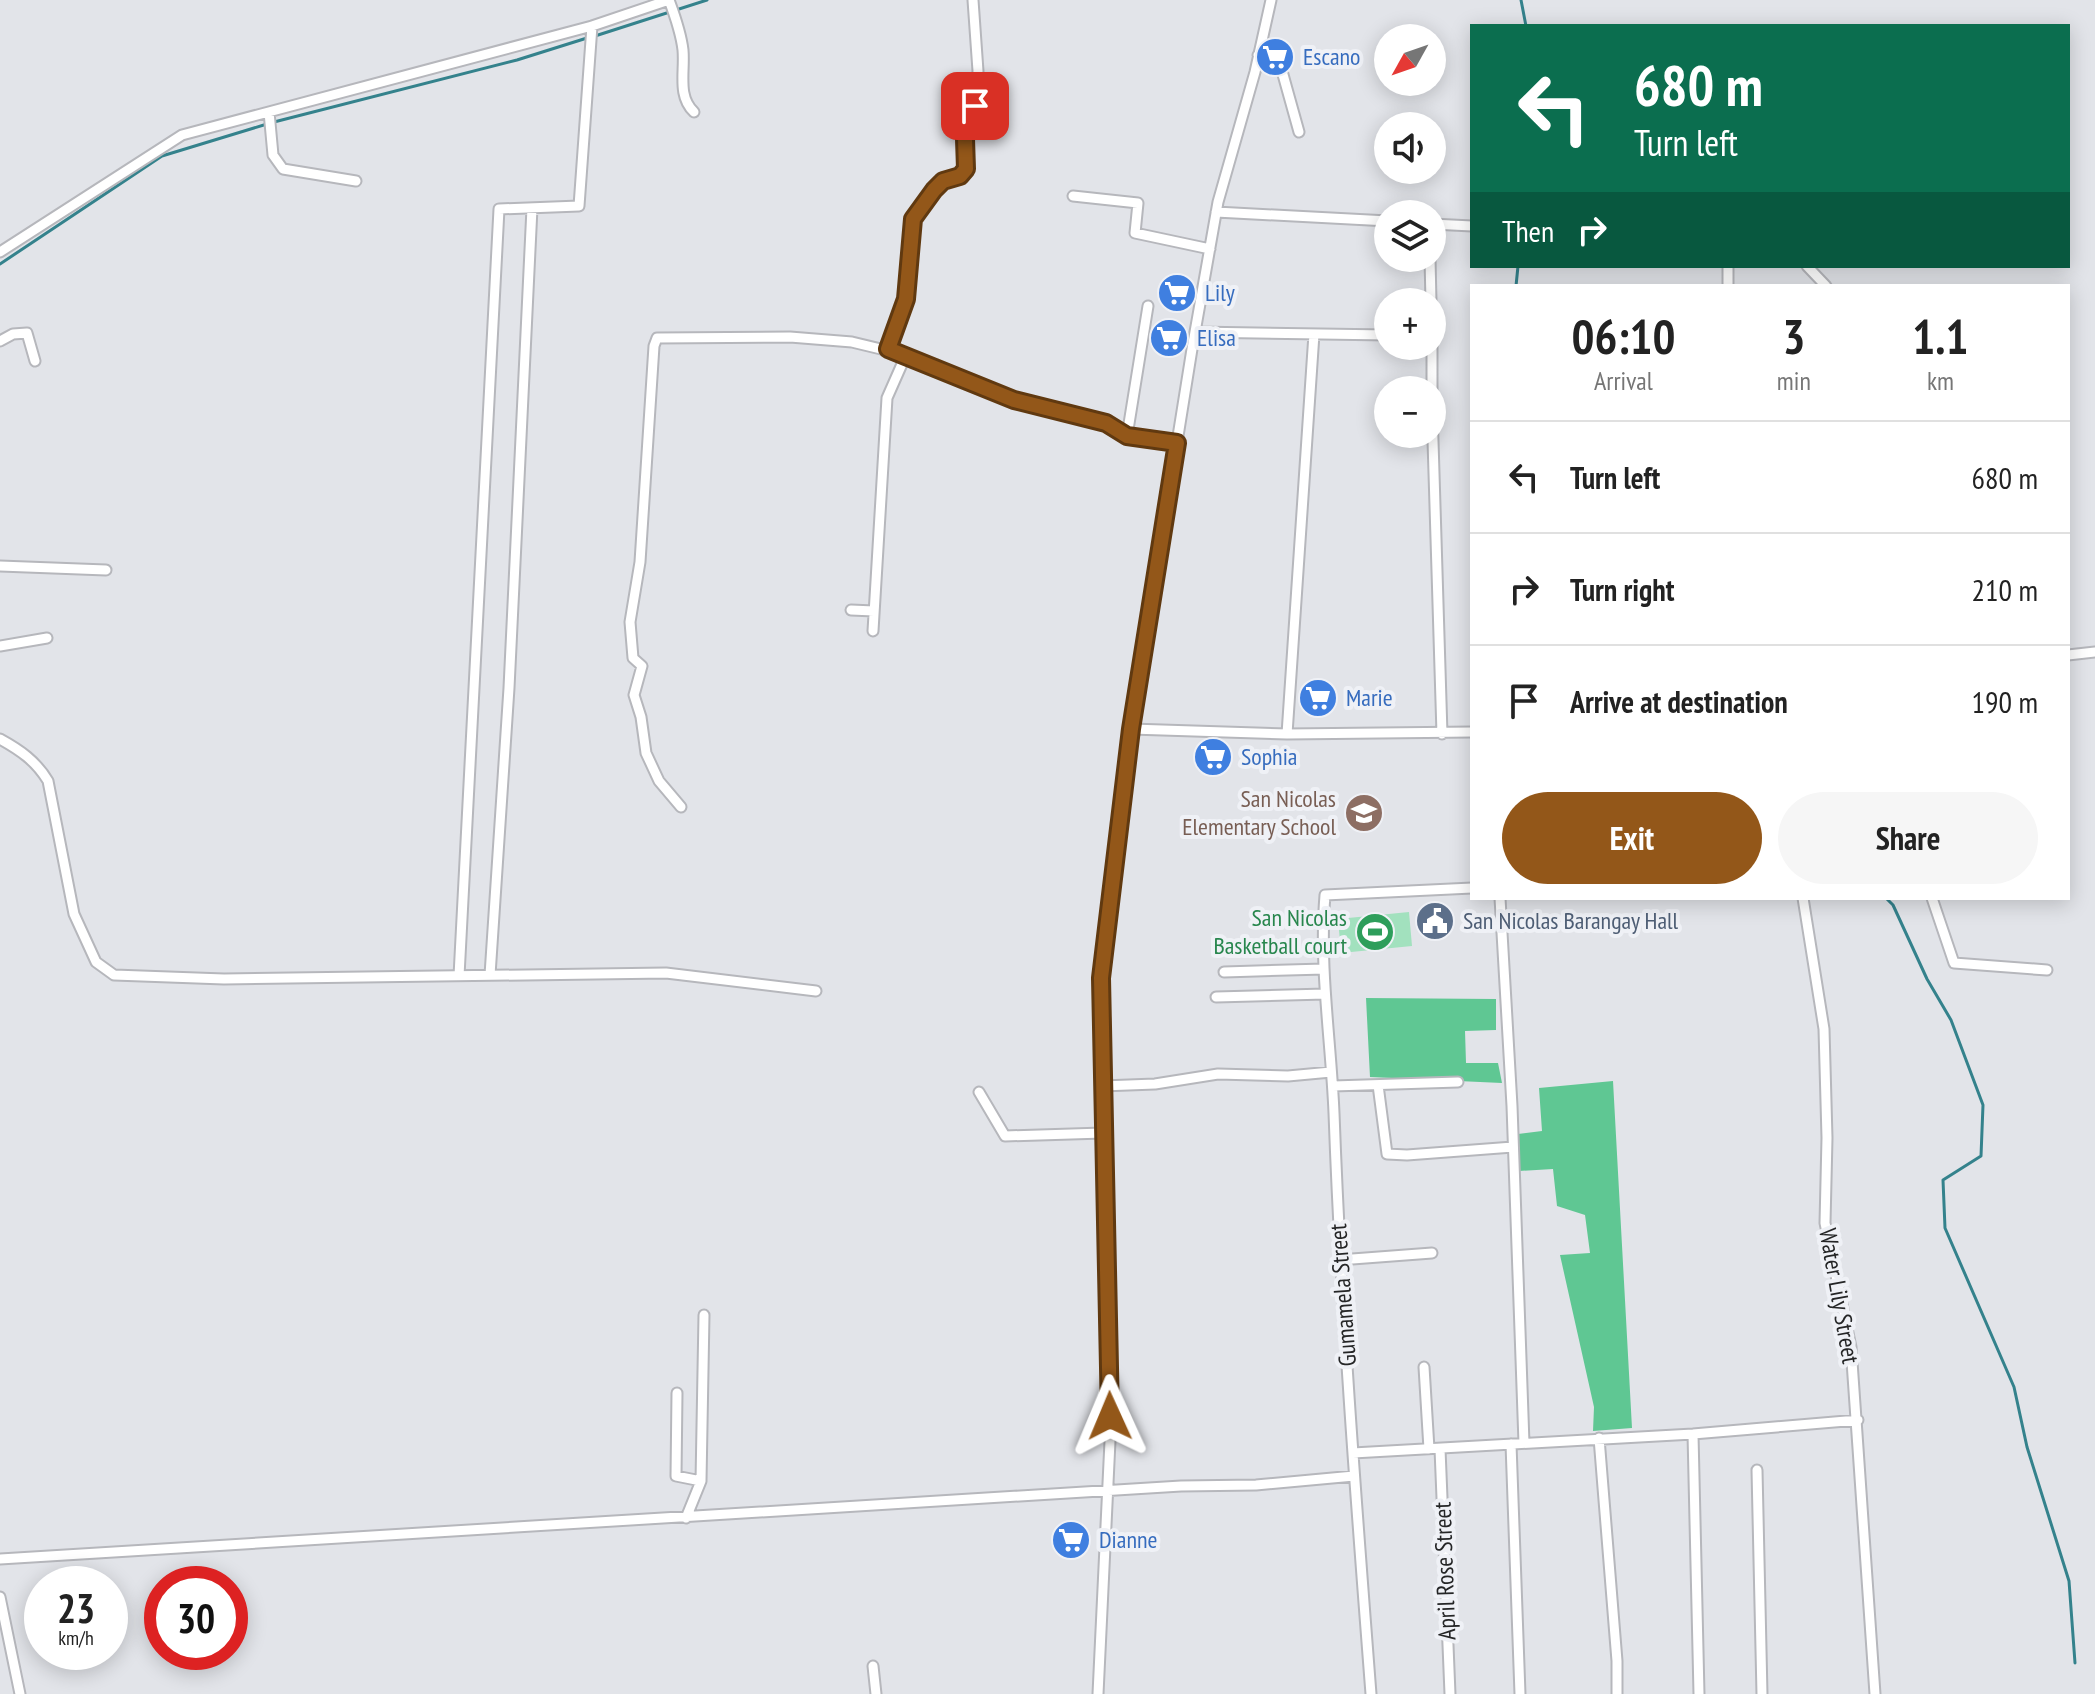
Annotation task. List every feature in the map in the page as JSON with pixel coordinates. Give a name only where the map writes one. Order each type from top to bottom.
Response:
[{"type":"street","points":[[0,252],[182,135],[592,26],[669,0],[678,22],[683,51],[684,101],[694,112]]},
{"type":"street","points":[[888,349],[906,299],[913,219],[943,181],[960,176],[966,169],[965,139],[975,106],[978,71],[973,0]]},
{"type":"street","points":[[1098,1694],[1110,1492],[1101,978],[1131,729],[1195,332],[1216,212],[1271,0]]},
{"type":"street","points":[[459,976],[499,209],[579,206],[592,26]]},
{"type":"street","points":[[1258,55],[1277,53],[1299,132]]},
{"type":"street","points":[[269,112],[273,155],[283,169],[356,181]]},
{"type":"street","points":[[1073,196],[1138,203],[1135,233],[1210,249]]},
{"type":"street","points":[[490,975],[509,688],[532,208]]},
{"type":"street","points":[[1216,212],[1374,220]]},
{"type":"street","points":[[1446,225],[1470,226]]},
{"type":"street","points":[[1809,268],[1824,284]]},
{"type":"street","points":[[1127,436],[1148,306]]},
{"type":"street","points":[[1195,332],[1374,335]]},
{"type":"street","points":[[0,341],[13,334],[27,333],[35,361]]},
{"type":"street","points":[[1287,734],[1314,334]]},
{"type":"street","points":[[681,807],[659,781],[646,753],[634,695],[642,666],[633,658],[630,622],[640,562],[656,340],[665,336],[790,337],[852,342],[888,349],[1014,400],[1106,423],[1127,436],[1177,443]]},
{"type":"street","points":[[873,631],[887,398],[906,355]]},
{"type":"street","points":[[1433,448],[1442,734]]},
{"type":"street","points":[[0,566],[106,570]]},
{"type":"street","points":[[851,610],[874,611]]},
{"type":"street","points":[[0,646],[47,638]]},
{"type":"street","points":[[2070,655],[2095,652]]},
{"type":"street","points":[[1131,729],[1287,734],[1470,732]]},
{"type":"street","points":[[0,739],[26,755],[48,781],[74,914],[96,962],[114,975],[224,979],[666,973],[816,991]]},
{"type":"street","name":"Gumamela Street","points":[[1371,1694],[1339,1260],[1333,1086],[1324,969],[1325,895],[1470,888]]},
{"type":"street","points":[[1500,900],[1524,1443]]},
{"type":"street","name":"Water Lily Street","points":[[1803,900],[1824,1029],[1827,1138],[1825,1223],[1851,1347],[1875,1694]]},
{"type":"street","points":[[1933,900],[1954,963],[2047,970]]},
{"type":"street","points":[[1224,972],[1324,969]]},
{"type":"street","points":[[1216,997],[1325,994]]},
{"type":"street","points":[[1102,1086],[1155,1084],[1218,1074],[1288,1076],[1331,1072]]},
{"type":"street","points":[[1333,1086],[1458,1082]]},
{"type":"street","points":[[1378,1085],[1387,1154],[1513,1147]]},
{"type":"street","points":[[979,1092],[1005,1136],[1103,1133]]},
{"type":"street","points":[[1339,1260],[1432,1253]]},
{"type":"street","points":[[686,1518],[701,1481],[704,1315]]},
{"type":"street","points":[[1424,1367],[1429,1449]]},
{"type":"street","points":[[677,1393],[676,1476],[701,1481]]},
{"type":"street","points":[[1353,1453],[1693,1434],[1858,1420]]},
{"type":"street","points":[[1693,1434],[1699,1694]]},
{"type":"street","points":[[1599,1438],[1617,1694]]},
{"type":"street","points":[[1511,1444],[1520,1694]]},
{"type":"street","name":"April Rose Street","points":[[1440,1449],[1450,1694]]},
{"type":"street","points":[[1757,1470],[1762,1694]]},
{"type":"street","points":[[0,1559],[1256,1485],[1354,1476]]},
{"type":"street","points":[[0,1597],[20,1694]]},
{"type":"street","points":[[873,1666],[876,1694]]},
{"type":"green space","name":"San Nicolas Basketball court","points":[[1409,912],[1412,946],[1341,953],[1338,919]]},
{"type":"green space","points":[[1366,998],[1496,999],[1496,1030],[1465,1031],[1466,1063],[1498,1063],[1502,1083],[1370,1077]]},
{"type":"green space","points":[[1613,1081],[1632,1428],[1593,1431],[1594,1407],[1560,1255],[1590,1253],[1585,1215],[1557,1206],[1553,1169],[1519,1171],[1518,1134],[1542,1131],[1539,1088]]},
{"type":"waterway","points":[[595,36],[707,0]]},
{"type":"waterway","points":[[1521,0],[1526,24]]},
{"type":"waterway","points":[[274,122],[517,60],[587,38]]},
{"type":"waterway","points":[[0,264],[162,156],[267,124]]},
{"type":"waterway","points":[[1516,284],[1518,268]]},
{"type":"waterway","points":[[1888,900],[1951,1020],[1983,1105],[1981,1156],[1943,1180],[1945,1228],[2014,1387],[2027,1447],[2069,1581],[2075,1663]]},
{"type":"place","name":"Escano","points":[[1275,57]]},
{"type":"place","name":"Lily","points":[[1177,293]]},
{"type":"place","name":"Elisa","points":[[1169,338]]},
{"type":"place","name":"Marie","points":[[1318,698]]},
{"type":"place","name":"Sophia","points":[[1213,757]]},
{"type":"place","name":"San Nicolas Elementary School","points":[[1364,813]]},
{"type":"place","name":"San Nicolas Barangay Hall","points":[[1435,921]]},
{"type":"place","name":"San Nicolas Basketball court","points":[[1375,932]]},
{"type":"place","name":"Dianne","points":[[1071,1540]]},
{"type":"route","points":[[975,106],[965,139],[966,169],[960,176],[943,181],[913,219],[906,299],[888,349],[1014,400],[1106,423],[1127,436],[1177,443],[1131,729],[1101,978],[1110,1416]]}]
